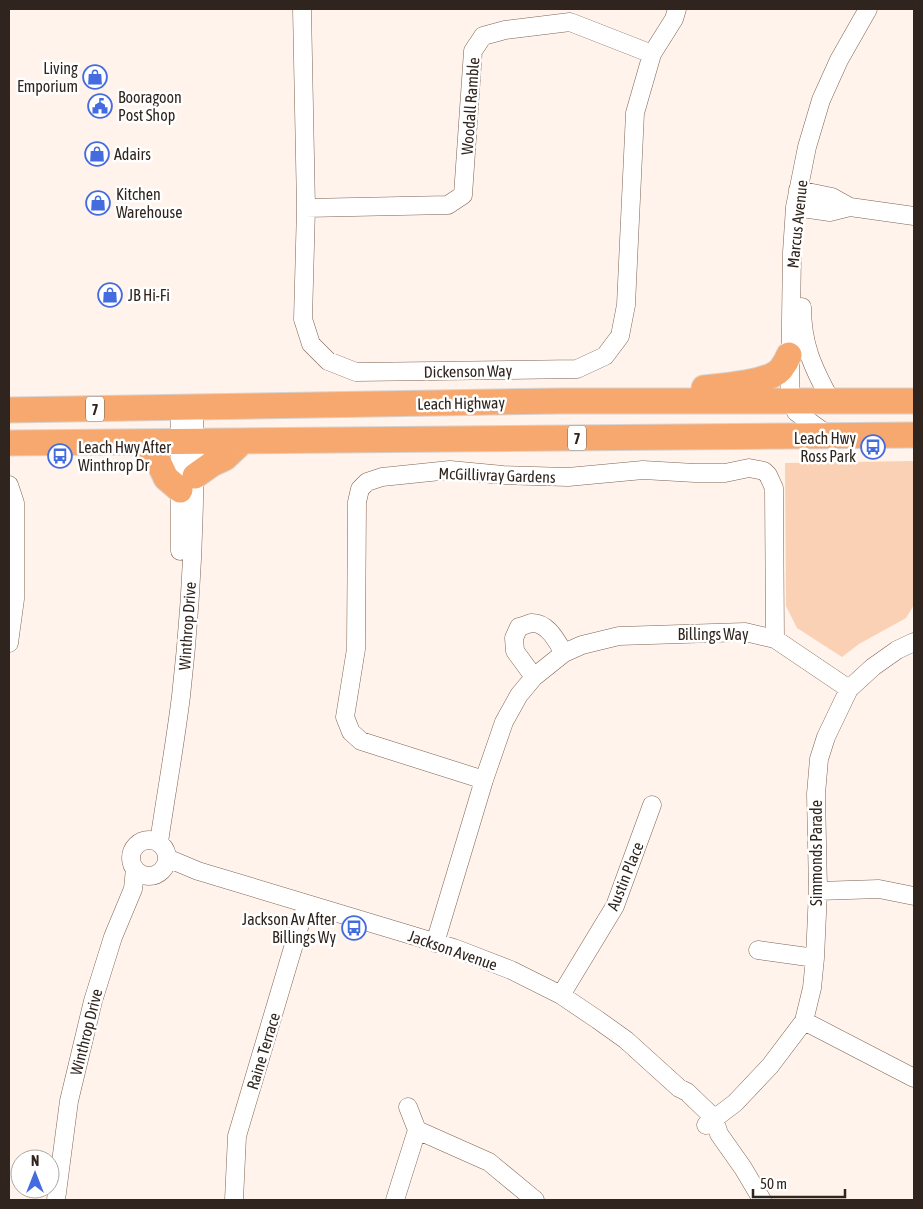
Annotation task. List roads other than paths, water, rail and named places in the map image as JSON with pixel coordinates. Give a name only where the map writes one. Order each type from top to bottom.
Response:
[{"type":"highway","points":[[560,401],[604,390],[699,388],[748,383],[780,371],[790,355]]},
{"type":"highway","name":"Leach Highway","points":[[9,410],[560,401],[914,401]]},
{"type":"highway","name":"7","points":[[9,444],[914,434]]},
{"type":"highway","points":[[144,442],[158,462],[166,478],[187,483],[212,464],[226,458],[243,441]]},
{"type":"street","name":"Dickenson Way","points":[[302,9],[306,208],[303,318],[310,344],[328,361],[356,372],[578,369],[605,356],[620,336],[626,305],[634,113],[652,54],[674,19],[677,9]]},
{"type":"street","name":"Marcus Avenue","points":[[831,401],[813,366],[803,334],[802,200],[806,147],[821,100],[839,60],[868,9]]},
{"type":"street","name":"Marcus Avenue","points":[[792,402],[789,383],[792,252],[802,200],[831,102],[879,9]]},
{"type":"street","name":"Woodall Ramble","points":[[306,208],[448,205],[463,195],[473,51],[483,36],[505,30],[570,22],[652,54]]},
{"type":"street","points":[[802,200],[832,197],[850,207],[914,216]]},
{"type":"street","points":[[792,402],[796,412],[828,435]]},
{"type":"street","name":"Winthrop Drive","points":[[66,1200],[78,1109],[103,1003],[136,902],[153,859],[153,817],[171,700],[176,650],[187,483],[187,408]]},
{"type":"street","name":"McGillivray Gardens","points":[[484,780],[362,741],[350,732],[345,717],[356,649],[357,502],[360,489],[367,482],[398,474],[450,470],[503,475],[568,477],[643,470],[695,473],[725,472],[749,468],[764,471],[774,488],[774,638]]},
{"type":"street","points":[[9,485],[15,502],[15,599],[9,644]]},
{"type":"street","points":[[534,677],[515,651],[514,638],[519,628],[531,623],[540,625],[551,633],[564,653]]},
{"type":"street","name":"Billings Way","points":[[435,943],[484,780],[504,722],[519,695],[534,677],[564,653],[582,645],[618,636],[745,632],[774,638],[849,689]]},
{"type":"street","name":"Simmonds Parade","points":[[709,1121],[730,1095],[752,1085],[770,1066],[804,1021],[812,988],[815,958],[818,891],[816,794],[819,759],[826,737],[849,689],[873,667],[897,650],[914,642]]},
{"type":"street","name":"Austin Place","points":[[561,995],[615,906],[652,805]]},
{"type":"street","name":"Winthrop Drive","points":[[56,1200],[68,1108],[96,992],[114,937],[133,889],[153,859]]},
{"type":"street","name":"Jackson Avenue","points":[[153,859],[435,943],[494,963],[561,995],[626,1040],[679,1088],[681,1098],[709,1121],[743,1168],[762,1200]]},
{"type":"street","points":[[818,891],[879,889],[914,896]]},
{"type":"street","name":"Raine Terrace","points":[[234,1200],[237,1136],[306,904]]},
{"type":"street","points":[[758,950],[815,958]]},
{"type":"street","points":[[804,1021],[914,1078]]},
{"type":"street","points":[[395,1200],[417,1130],[408,1107]]},
{"type":"street","points":[[417,1130],[489,1162],[535,1200]]},
{"type":"place","name":"Living Emporium","points":[[95,77]]},
{"type":"place","name":"Booragoon Post Shop","points":[[100,106]]},
{"type":"place","name":"Adairs","points":[[97,154]]},
{"type":"place","name":"Kitchen Warehouse","points":[[98,203]]},
{"type":"place","name":"JB Hi-Fi","points":[[110,295]]},
{"type":"place","name":"Leach Hwy Ross Park","points":[[873,447]]},
{"type":"place","name":"Leach Hwy After Winthrop Dr","points":[[60,456]]},
{"type":"place","name":"Jackson Av After Billings Wy","points":[[354,928]]}]
